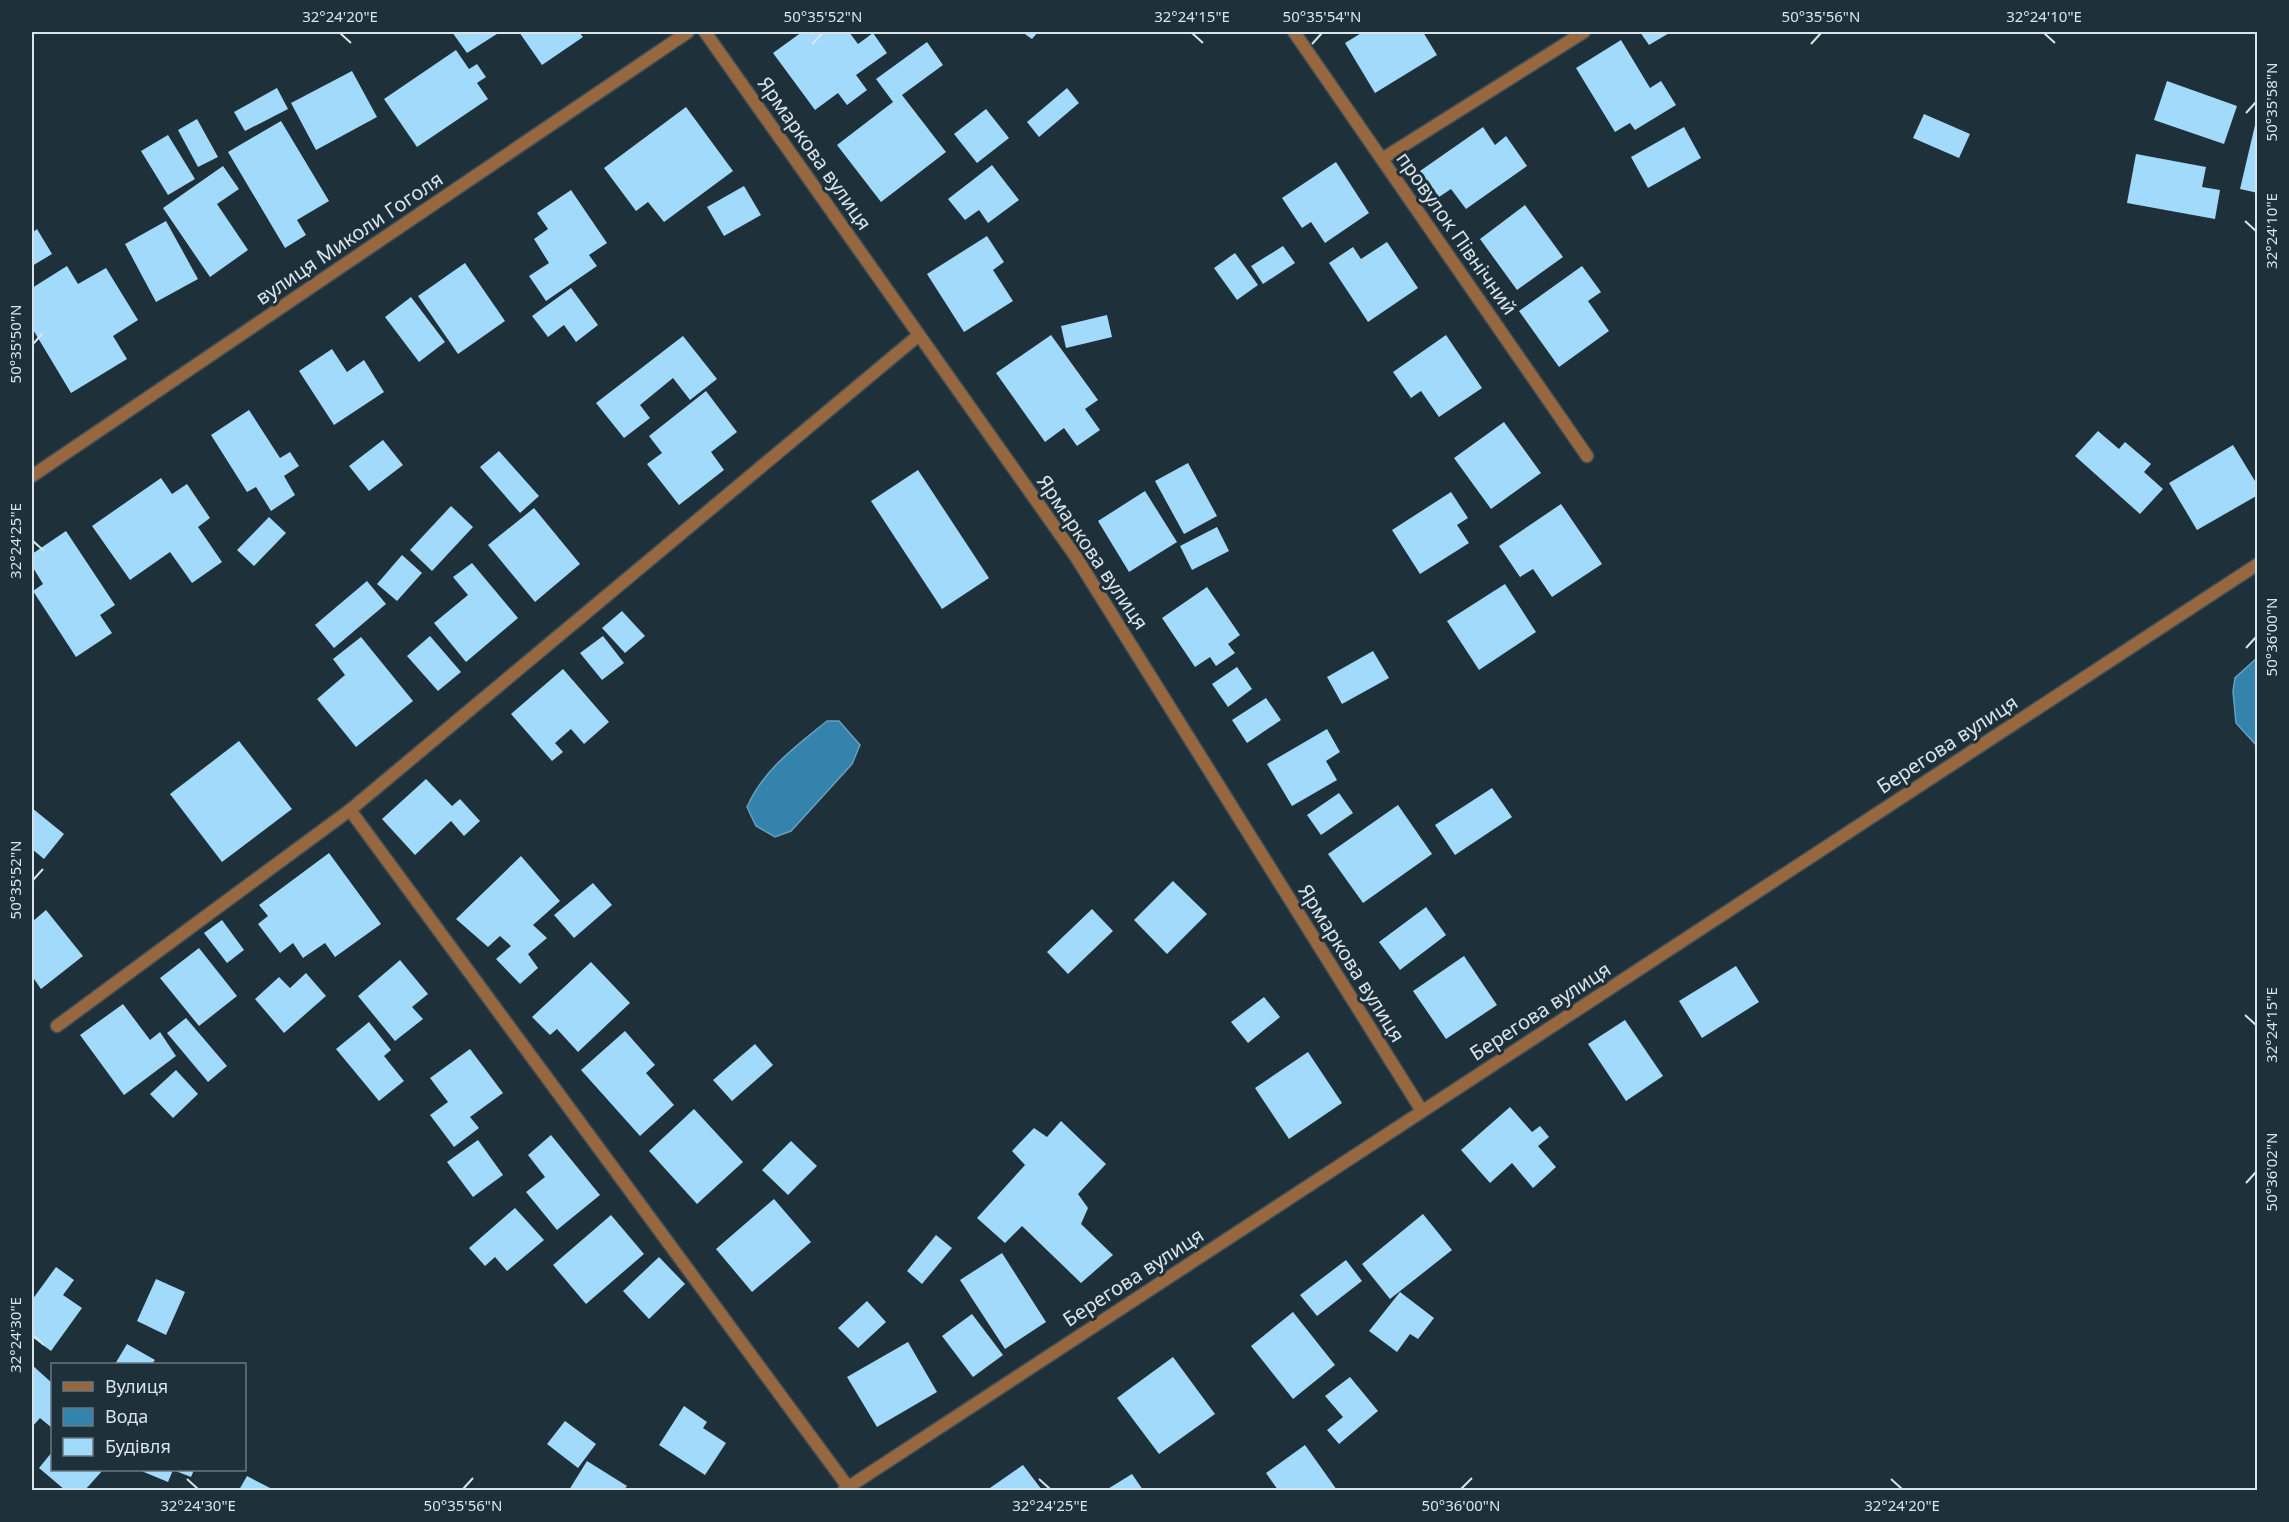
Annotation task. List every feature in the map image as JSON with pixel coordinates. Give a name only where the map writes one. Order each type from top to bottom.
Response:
[{"type":"street","name":"вулиця Миколи Гоголя","points":[[32,476],[688,32]]},
{"type":"street","name":"Ярмаркова вулиця","points":[[705,32],[1076,557],[1422,1112]]},
{"type":"street","name":"провулок Північний","points":[[1294,32],[1587,456]]},
{"type":"street","points":[[1382,159],[1584,32]]},
{"type":"street","points":[[57,1026],[350,810],[919,335]]},
{"type":"street","name":"Берегова вулиця","points":[[846,1489],[2258,564]]},
{"type":"street","points":[[350,810],[846,1489]]},
{"type":"water","points":[[2257,658],[2257,746],[2236,723],[2233,691],[2235,678]]},
{"type":"water","points":[[827,721],[839,721],[860,745],[852,764],[791,831],[775,837],[756,826],[747,807],[771,770]]},
{"type":"building","points":[[452,32],[500,32],[467,53]]},
{"type":"building","points":[[519,32],[579,32],[583,37],[542,65]]},
{"type":"building","points":[[802,32],[849,32],[858,44],[873,33],[887,53],[856,75],[867,90],[847,105],[838,93],[815,110],[773,53]]},
{"type":"building","points":[[1022,32],[1038,32],[1032,39]]},
{"type":"building","points":[[1363,32],[1423,32],[1437,55],[1375,93],[1345,43]]},
{"type":"building","points":[[1640,32],[1671,32],[1649,45]]},
{"type":"building","points":[[1621,40],[1650,88],[1661,81],[1676,105],[1635,130],[1630,123],[1615,132],[1576,68]]},
{"type":"building","points":[[927,42],[943,65],[902,95],[946,152],[881,202],[837,145],[893,102],[876,79]]},
{"type":"building","points":[[456,50],[469,69],[477,64],[486,77],[477,83],[488,99],[417,147],[384,99]]},
{"type":"building","points":[[352,71],[377,117],[316,150],[291,103]]},
{"type":"building","points":[[2167,81],[2237,106],[2224,144],[2154,120]]},
{"type":"building","points":[[277,88],[288,109],[245,131],[234,112]]},
{"type":"building","points":[[1067,88],[1079,103],[1039,137],[1027,122]]},
{"type":"building","points":[[686,107],[733,171],[664,222],[648,202],[636,211],[604,168]]},
{"type":"building","points":[[986,109],[1009,138],[977,163],[954,134]]},
{"type":"building","points":[[1924,114],[1970,134],[1959,158],[1913,138]]},
{"type":"building","points":[[197,119],[218,157],[198,167],[178,130]]},
{"type":"building","points":[[281,121],[329,201],[297,220],[306,235],[285,248],[228,152]]},
{"type":"building","points":[[2256,121],[2258,121],[2258,193],[2240,189]]},
{"type":"building","points":[[1483,127],[1495,145],[1506,136],[1527,166],[1466,209],[1451,189],[1439,197],[1420,171]]},
{"type":"building","points":[[1684,127],[1701,158],[1648,188],[1631,157]]},
{"type":"building","points":[[168,135],[195,179],[168,195],[141,151]]},
{"type":"building","points":[[2136,154],[2206,167],[2202,187],[2220,190],[2215,219],[2127,203]]},
{"type":"building","points":[[1336,162],[1369,213],[1325,243],[1311,222],[1302,228],[1282,198]]},
{"type":"building","points":[[992,165],[1019,200],[988,223],[979,210],[965,220],[948,199]]},
{"type":"building","points":[[223,166],[239,189],[217,204],[248,250],[210,277],[163,208]]},
{"type":"building","points":[[744,186],[761,215],[724,236],[707,207]]},
{"type":"building","points":[[571,190],[607,243],[589,255],[597,266],[546,301],[529,276],[549,263],[534,239],[548,229],[537,213]]},
{"type":"building","points":[[1525,205],[1563,257],[1517,290],[1480,239]]},
{"type":"building","points":[[166,221],[198,279],[156,302],[125,244]]},
{"type":"building","points":[[37,229],[52,254],[32,266],[32,233]]},
{"type":"building","points":[[987,236],[1004,262],[993,270],[1013,301],[964,332],[927,274]]},
{"type":"building","points":[[1387,242],[1418,288],[1368,322],[1329,263],[1353,247],[1361,259]]},
{"type":"building","points":[[1283,246],[1295,263],[1263,284],[1251,266]]},
{"type":"building","points":[[1235,253],[1258,285],[1237,300],[1214,268]]},
{"type":"building","points":[[465,263],[505,321],[458,354],[418,296]]},
{"type":"building","points":[[67,266],[78,284],[106,268],[138,320],[113,336],[127,359],[71,393],[32,328],[32,288]]},
{"type":"building","points":[[1582,266],[1601,292],[1588,301],[1609,331],[1559,367],[1519,311]]},
{"type":"building","points":[[571,288],[598,325],[576,342],[564,325],[548,337],[532,316]]},
{"type":"building","points":[[411,297],[445,342],[419,362],[385,317]]},
{"type":"building","points":[[1107,315],[1112,337],[1066,348],[1061,326]]},
{"type":"building","points":[[1051,335],[1098,400],[1085,409],[1100,430],[1077,446],[1064,428],[1045,442],[996,373]]},
{"type":"building","points":[[1446,335],[1482,388],[1439,417],[1421,391],[1411,398],[1393,372]]},
{"type":"building","points":[[683,336],[717,379],[690,400],[673,378],[640,405],[650,418],[624,438],[596,403]]},
{"type":"building","points":[[332,349],[347,372],[364,360],[384,392],[334,425],[299,371]]},
{"type":"building","points":[[706,391],[737,432],[711,452],[724,470],[679,505],[647,464],[662,453],[649,436]]},
{"type":"building","points":[[249,410],[280,458],[290,452],[299,466],[284,476],[295,495],[271,511],[256,487],[247,492],[211,435]]},
{"type":"building","points":[[1504,422],[1541,473],[1491,509],[1454,458]]},
{"type":"building","points":[[2098,431],[2119,449],[2125,442],[2151,464],[2144,472],[2163,489],[2140,514],[2075,456]]},
{"type":"building","points":[[383,440],[403,465],[369,491],[349,466]]},
{"type":"building","points":[[2233,445],[2258,486],[2258,495],[2197,530],[2169,483]]},
{"type":"building","points":[[499,451],[539,496],[520,513],[480,467]]},
{"type":"building","points":[[1188,463],[1217,516],[1184,534],[1155,481]]},
{"type":"building","points":[[918,470],[989,578],[942,609],[871,501]]},
{"type":"building","points":[[161,478],[172,494],[187,484],[210,518],[198,527],[222,562],[192,583],[170,552],[130,580],[92,526]]},
{"type":"building","points":[[1145,491],[1177,542],[1129,572],[1098,521]]},
{"type":"building","points":[[1451,492],[1468,518],[1457,525],[1469,543],[1420,574],[1392,530]]},
{"type":"building","points":[[1561,504],[1602,564],[1552,597],[1533,569],[1520,577],[1499,546]]},
{"type":"building","points":[[451,506],[473,527],[432,571],[410,550]]},
{"type":"building","points":[[534,508],[580,564],[535,602],[488,545]]},
{"type":"building","points":[[269,517],[286,533],[254,566],[237,550]]},
{"type":"building","points":[[1217,527],[1229,551],[1192,570],[1180,546]]},
{"type":"building","points":[[66,531],[115,605],[100,615],[112,633],[76,657],[33,591],[43,584],[32,566],[32,554]]},
{"type":"building","points":[[402,555],[422,573],[397,601],[377,584]]},
{"type":"building","points":[[472,563],[518,618],[466,662],[434,623],[468,595],[453,577]]},
{"type":"building","points":[[367,581],[386,604],[334,648],[315,625]]},
{"type":"building","points":[[1505,584],[1536,632],[1479,670],[1447,621]]},
{"type":"building","points":[[1207,587],[1240,635],[1228,644],[1235,653],[1216,666],[1210,657],[1195,667],[1162,618]]},
{"type":"building","points":[[622,611],[645,636],[625,653],[602,628]]},
{"type":"building","points":[[430,636],[461,672],[438,691],[407,656]]},
{"type":"building","points":[[603,636],[624,663],[602,680],[580,653]]},
{"type":"building","points":[[361,637],[413,701],[356,747],[317,699],[345,675],[333,659]]},
{"type":"building","points":[[1373,651],[1389,678],[1342,704],[1327,677]]},
{"type":"building","points":[[1237,667],[1252,689],[1228,707],[1212,684]]},
{"type":"building","points":[[563,669],[609,722],[584,744],[571,729],[555,743],[563,752],[552,761],[511,714]]},
{"type":"building","points":[[1266,698],[1281,720],[1247,743],[1232,720]]},
{"type":"building","points":[[1327,729],[1340,752],[1326,761],[1337,780],[1292,806],[1267,764]]},
{"type":"building","points":[[239,741],[292,809],[222,862],[170,794]]},
{"type":"building","points":[[426,779],[452,806],[460,799],[480,821],[464,836],[451,821],[415,855],[382,819]]},
{"type":"building","points":[[1492,788],[1512,817],[1455,855],[1435,825]]},
{"type":"building","points":[[1339,793],[1353,813],[1321,835],[1307,815]]},
{"type":"building","points":[[1398,805],[1432,854],[1363,903],[1328,854]]},
{"type":"building","points":[[32,808],[64,834],[44,859],[32,849]]},
{"type":"building","points":[[329,853],[381,924],[335,957],[325,943],[303,958],[293,943],[280,953],[258,924],[268,916],[259,905]]},
{"type":"building","points":[[521,856],[560,901],[533,925],[547,938],[528,954],[538,968],[520,984],[496,959],[511,946],[500,936],[488,947],[456,919]]},
{"type":"building","points":[[1173,881],[1207,914],[1167,954],[1134,920]]},
{"type":"building","points":[[593,883],[612,905],[574,938],[554,915]]},
{"type":"building","points":[[1426,907],[1446,935],[1400,970],[1379,942]]},
{"type":"building","points":[[1092,909],[1113,931],[1068,974],[1047,952]]},
{"type":"building","points":[[46,910],[83,956],[41,989],[32,976],[32,919],[33,921]]},
{"type":"building","points":[[222,920],[244,950],[227,963],[204,933]]},
{"type":"building","points":[[199,948],[237,996],[199,1026],[160,978]]},
{"type":"building","points":[[1464,956],[1497,1005],[1446,1039],[1413,991]]},
{"type":"building","points":[[400,960],[428,994],[412,1007],[423,1019],[395,1041],[358,996]]},
{"type":"building","points":[[591,962],[630,1003],[578,1052],[557,1029],[550,1035],[532,1017]]},
{"type":"building","points":[[1736,966],[1759,1002],[1702,1038],[1679,1001]]},
{"type":"building","points":[[306,973],[326,996],[284,1033],[255,999],[279,977],[290,988]]},
{"type":"building","points":[[1264,997],[1280,1017],[1248,1043],[1231,1022]]},
{"type":"building","points":[[123,1004],[150,1040],[160,1032],[176,1056],[124,1095],[80,1035]]},
{"type":"building","points":[[186,1018],[227,1066],[208,1082],[167,1033]]},
{"type":"building","points":[[1625,1020],[1663,1076],[1626,1101],[1588,1044]]},
{"type":"building","points":[[369,1022],[391,1050],[384,1056],[404,1081],[379,1101],[336,1049]]},
{"type":"building","points":[[625,1031],[655,1065],[646,1073],[674,1105],[640,1136],[581,1070]]},
{"type":"building","points":[[755,1044],[773,1065],[732,1101],[713,1080]]},
{"type":"building","points":[[470,1049],[503,1093],[470,1117],[479,1128],[454,1147],[430,1115],[448,1102],[430,1078]]},
{"type":"building","points":[[1308,1052],[1342,1103],[1289,1139],[1255,1088]]},
{"type":"building","points":[[176,1070],[198,1094],[173,1118],[150,1094]]},
{"type":"building","points":[[1510,1107],[1532,1132],[1540,1126],[1549,1137],[1538,1146],[1556,1167],[1533,1188],[1512,1163],[1490,1183],[1461,1150]]},
{"type":"building","points":[[694,1109],[743,1162],[697,1204],[649,1151]]},
{"type":"building","points":[[1061,1121],[1106,1164],[1078,1194],[1088,1208],[1081,1224],[1113,1255],[1081,1283],[1022,1226],[1005,1243],[977,1218],[1025,1165],[1012,1151],[1034,1128],[1047,1137]]},
{"type":"building","points":[[551,1135],[600,1195],[557,1230],[526,1192],[545,1177],[528,1155]]},
{"type":"building","points":[[478,1140],[503,1175],[473,1197],[447,1162]]},
{"type":"building","points":[[791,1141],[817,1166],[788,1195],[762,1170]]},
{"type":"building","points":[[774,1199],[811,1242],[752,1292],[716,1249]]},
{"type":"building","points":[[515,1208],[544,1240],[507,1271],[495,1257],[485,1266],[469,1248]]},
{"type":"building","points":[[1423,1214],[1452,1250],[1390,1299],[1362,1264]]},
{"type":"building","points":[[611,1215],[644,1254],[586,1304],[553,1265]]},
{"type":"building","points":[[936,1235],[952,1248],[922,1284],[907,1271]]},
{"type":"building","points":[[1002,1253],[1046,1322],[1005,1349],[960,1280]]},
{"type":"building","points":[[659,1257],[685,1284],[649,1319],[623,1291]]},
{"type":"building","points":[[1346,1260],[1362,1281],[1317,1316],[1300,1295]]},
{"type":"building","points":[[56,1267],[74,1280],[63,1295],[82,1308],[51,1351],[32,1337],[32,1300]]},
{"type":"building","points":[[156,1279],[185,1292],[166,1335],[137,1321]]},
{"type":"building","points":[[1400,1292],[1434,1318],[1418,1339],[1410,1334],[1397,1352],[1369,1331]]},
{"type":"building","points":[[867,1301],[886,1322],[858,1348],[838,1328]]},
{"type":"building","points":[[1293,1312],[1335,1365],[1293,1399],[1251,1346]]},
{"type":"building","points":[[972,1314],[1003,1355],[973,1377],[942,1336]]},
{"type":"building","points":[[908,1342],[937,1392],[877,1427],[847,1377]]},
{"type":"building","points":[[127,1344],[155,1360],[153,1363],[116,1363]]},
{"type":"building","points":[[1173,1357],[1215,1414],[1159,1454],[1117,1398]]},
{"type":"building","points":[[32,1365],[51,1382],[51,1427],[40,1418],[32,1427]]},
{"type":"building","points":[[1350,1377],[1378,1411],[1339,1444],[1327,1430],[1343,1417],[1325,1396]]},
{"type":"building","points":[[684,1406],[707,1422],[703,1428],[726,1443],[705,1475],[659,1445]]},
{"type":"building","points":[[565,1421],[596,1444],[578,1468],[547,1444]]},
{"type":"building","points":[[1305,1445],[1337,1490],[1278,1490],[1266,1473]]},
{"type":"building","points":[[51,1453],[51,1471],[102,1471],[85,1490],[65,1490],[39,1468]]},
{"type":"building","points":[[587,1461],[627,1486],[624,1490],[569,1490]]},
{"type":"building","points":[[1023,1465],[1042,1490],[987,1490]]},
{"type":"building","points":[[141,1471],[173,1471],[168,1482]]},
{"type":"building","points":[[176,1471],[194,1471],[191,1477]]},
{"type":"building","points":[[1132,1474],[1143,1490],[1106,1490]]},
{"type":"building","points":[[247,1476],[274,1490],[239,1490]]}]
